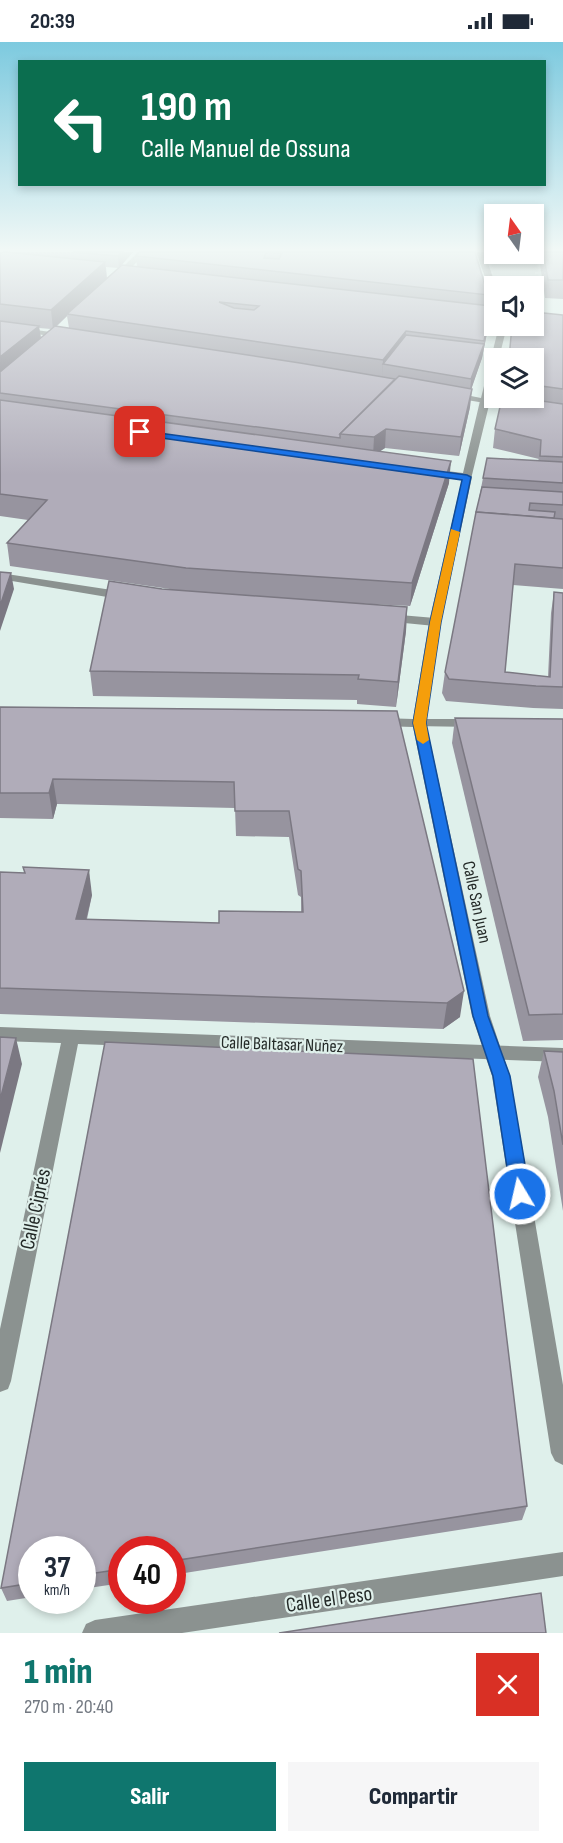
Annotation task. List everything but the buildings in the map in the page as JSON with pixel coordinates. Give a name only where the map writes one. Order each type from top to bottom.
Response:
[{"type":"street","points":[[0,327],[80,338]]},
{"type":"street","points":[[48,342],[64,327]]},
{"type":"street","points":[[439,394],[484,401]]},
{"type":"street","name":"Calle San Juan","points":[[484,405],[435,622],[420,723],[480,1016],[501,1076],[563,1453]]},
{"type":"street","points":[[524,408],[530,409]]},
{"type":"street","points":[[420,471],[467,477]]},
{"type":"street","points":[[0,576],[134,597]]},
{"type":"street","points":[[378,617],[435,622]]},
{"type":"street","points":[[372,722],[491,723]]},
{"type":"street","name":"Calle Baltasar Nuñez","points":[[0,1034],[563,1055]]},
{"type":"street","name":"Calle Ciprés","points":[[0,1381],[70,1036]]},
{"type":"street","name":"Calle el Peso","points":[[95,1633],[563,1564]]},
{"type":"slow traffic","points":[[423,740],[420,723],[435,622],[455,532]]},
{"type":"route","points":[[140,432],[467,477],[435,622],[420,723],[480,1016],[501,1076],[520,1194]]}]
